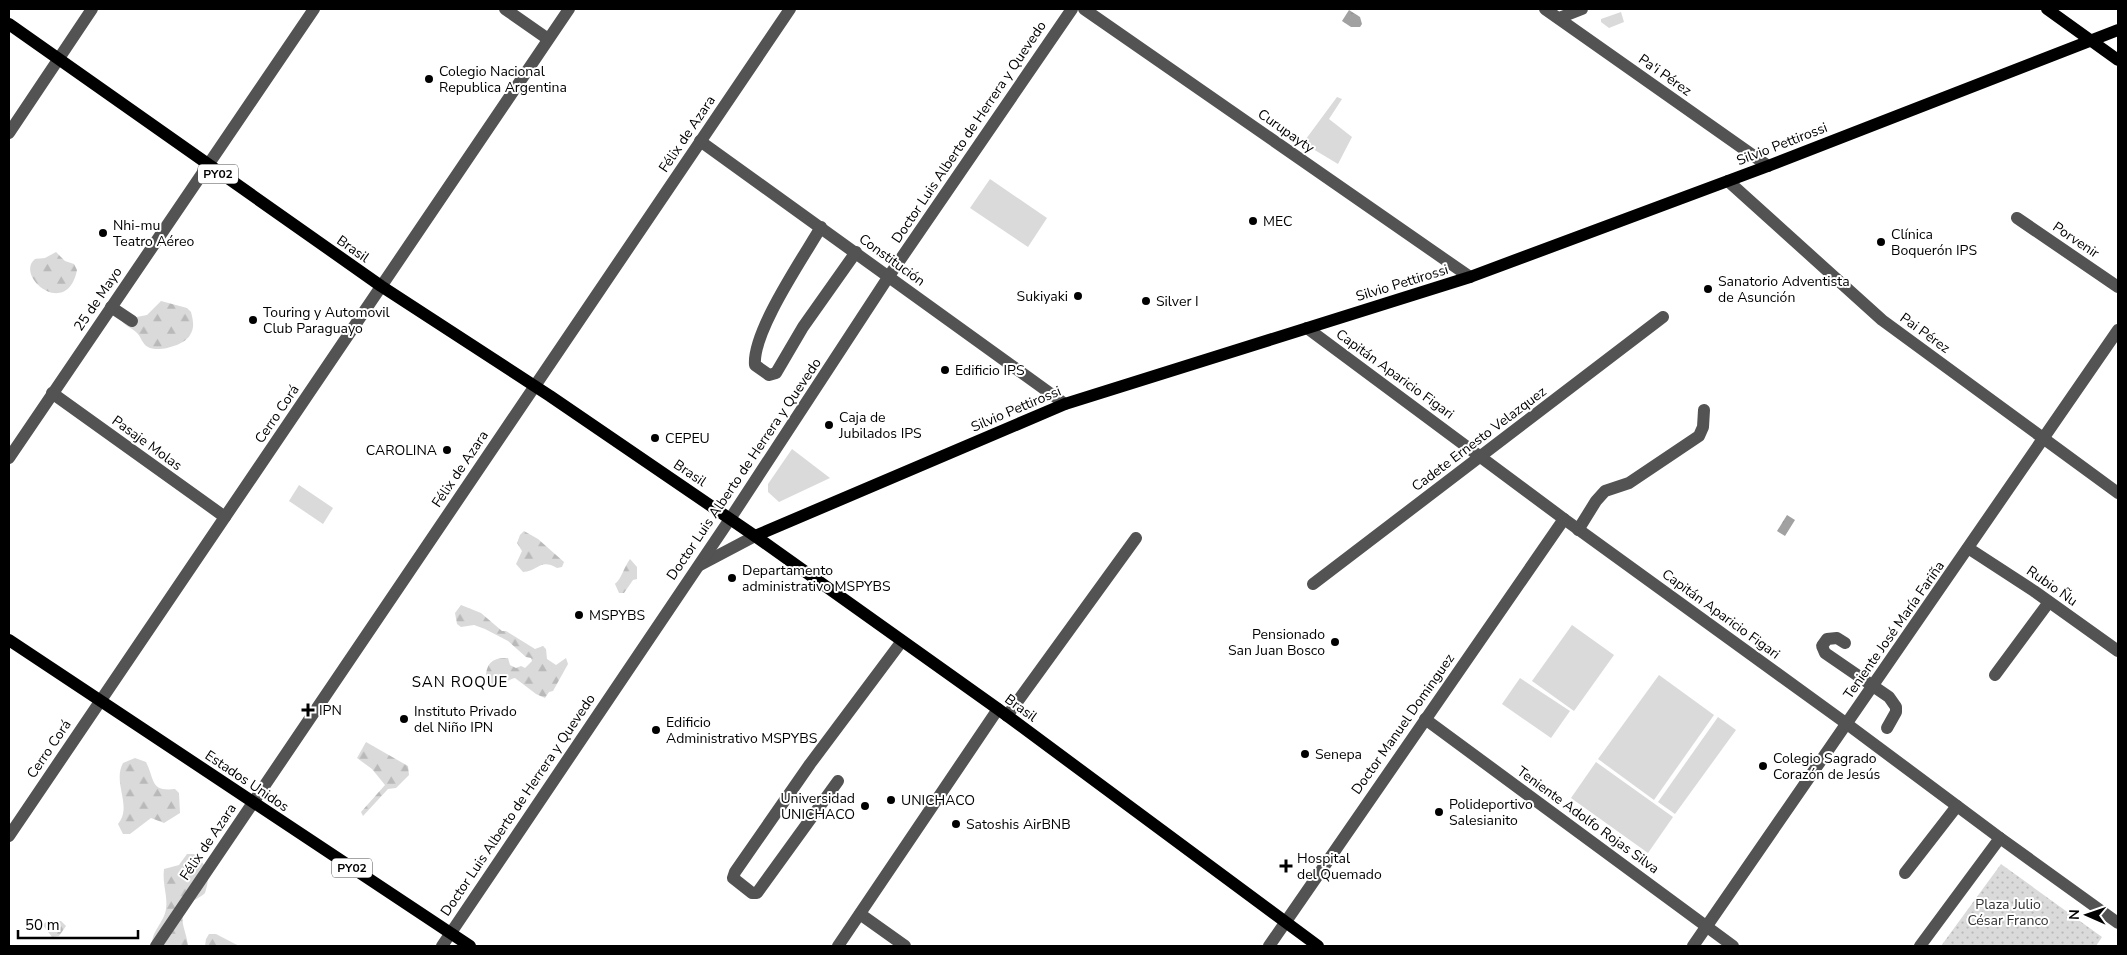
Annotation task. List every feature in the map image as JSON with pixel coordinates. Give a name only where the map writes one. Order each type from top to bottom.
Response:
[{"type":"main road","points":[[2047,9],[2118,60]]},
{"type":"main road","name":"Brasil","points":[[9,24],[207,166],[381,286],[535,386],[755,536],[1003,713],[1318,946]]},
{"type":"main road","name":"Silvio Pettirossi","points":[[755,536],[1065,404],[1470,277],[1768,166],[2118,30]]},
{"type":"main road","name":"Estados Unidos","points":[[9,640],[470,946]]},
{"type":"street","points":[[9,133],[92,9]]},
{"type":"street","name":"25 de Mayo","points":[[9,458],[314,9]]},
{"type":"street","points":[[505,9],[548,39]]},
{"type":"street","name":"Cerro Corá","points":[[9,836],[569,9]]},
{"type":"street","name":"Félix de Azara","points":[[156,946],[790,9]]},
{"type":"street","name":"Doctor Luis Alberto de Herrera y Quevedo","points":[[442,946],[730,519],[889,276],[1072,9]]},
{"type":"street","name":"Curupayty","points":[[1084,9],[1470,277]]},
{"type":"street","name":"Pa'i Pérez","points":[[1545,9],[1768,166]]},
{"type":"street","points":[[1559,18],[1582,9]]},
{"type":"street","name":"Constitución","points":[[700,141],[1065,404]]},
{"type":"street","name":"Pai Pérez","points":[[1728,181],[1882,320],[2118,493]]},
{"type":"street","name":"Porvenir","points":[[2017,218],[2118,287]]},
{"type":"street","points":[[821,227],[766,323],[755,350],[755,365],[769,374],[776,373],[804,327],[856,252]]},
{"type":"street","points":[[111,307],[132,321]]},
{"type":"street","name":"Cadete Ernesto Velazquez","points":[[1312,584],[1663,317]]},
{"type":"street","name":"Capitán Aparicio Figari","points":[[1307,328],[1564,520],[1847,724],[2118,923]]},
{"type":"street","name":"Teniente José María Fariña","points":[[1694,946],[2118,330]]},
{"type":"street","name":"Pasaje Molas","points":[[52,393],[225,517]]},
{"type":"street","points":[[1578,530],[1596,501],[1605,491],[1629,483],[1699,436],[1703,427],[1704,410]]},
{"type":"street","name":"Doctor Manuel Dominguez","points":[[1269,946],[1424,719],[1564,520]]},
{"type":"street","name":"Silvio Pettirossi","points":[[698,566],[755,536]]},
{"type":"street","points":[[838,946],[1003,713],[1136,538]]},
{"type":"street","name":"Rubio Ñu","points":[[1968,548],[2118,651]]},
{"type":"street","points":[[1995,675],[2049,602]]},
{"type":"street","points":[[1845,643],[1831,638],[1827,639],[1822,646],[1825,652],[1889,697],[1896,708],[1887,728]]},
{"type":"street","points":[[838,781],[757,893],[752,893],[733,878],[735,872],[810,764],[902,641]]},
{"type":"street","name":"Teniente Adolfo Rojas Silva","points":[[1424,719],[1733,946]]},
{"type":"street","points":[[1905,873],[1957,806]]},
{"type":"street","points":[[1920,946],[2000,838]]},
{"type":"street","points":[[860,914],[905,946]]},
{"type":"green space","points":[[1621,12],[1624,22],[1609,28],[1601,22],[1601,19]]},
{"type":"green space","points":[[1337,97],[1342,99],[1329,119],[1352,137],[1338,164],[1303,143]]},
{"type":"green space","points":[[990,179],[1047,218],[1028,247],[970,208]]},
{"type":"green space","points":[[56,252],[65,261],[74,264],[77,270],[71,285],[63,292],[54,293],[44,290],[36,283],[31,275],[30,266],[35,259],[45,258]]},
{"type":"green space","points":[[161,301],[187,308],[191,312],[193,330],[187,339],[177,345],[152,349],[146,346],[138,334],[121,320],[147,315]]},
{"type":"green space","points":[[792,449],[830,478],[779,502],[768,492],[768,484]]},
{"type":"green space","points":[[299,485],[333,508],[323,524],[289,501]]},
{"type":"green space","points":[[524,531],[538,539],[564,562],[562,567],[557,568],[547,564],[523,572],[516,564],[522,551],[517,543]]},
{"type":"green space","points":[[630,559],[637,567],[637,579],[633,580],[624,593],[619,593],[615,584]]},
{"type":"green space","points":[[461,605],[481,613],[502,631],[506,631],[535,649],[543,646],[546,649],[547,659],[556,665],[566,658],[568,664],[553,691],[549,692],[545,698],[536,694],[515,678],[499,687],[491,685],[486,681],[488,666],[497,659],[508,658],[510,665],[516,668],[521,666],[525,668],[532,661],[531,658],[526,657],[508,641],[485,629],[474,625],[461,627],[457,624],[455,613]]},
{"type":"green space","points":[[1572,625],[1614,655],[1574,711],[1532,681]]},
{"type":"green space","points":[[1659,675],[1714,715],[1654,800],[1598,759]]},
{"type":"green space","points":[[1520,678],[1570,711],[1551,738],[1502,704]]},
{"type":"green space","points":[[1718,717],[1736,730],[1675,814],[1658,802]]},
{"type":"green space","points":[[366,742],[408,766],[409,775],[396,788],[388,789],[363,816],[361,812],[385,785],[372,769],[357,758]]},
{"type":"green space","points":[[135,758],[146,762],[157,787],[161,789],[175,789],[179,793],[180,813],[164,823],[151,818],[130,834],[123,834],[118,824],[124,810],[120,771],[123,763]]},
{"type":"green space","points":[[1596,762],[1673,817],[1648,853],[1571,798]]},
{"type":"green space","points":[[187,854],[194,854],[199,858],[208,876],[205,893],[188,904],[183,914],[182,919],[188,946],[152,946],[153,936],[163,919],[166,909],[164,869],[179,865]]},
{"type":"green space","name":"Plaza Julio César Franco","points":[[2001,864],[2102,937],[2096,946],[1941,946]]},
{"type":"green space","points":[[48,920],[61,921],[66,926],[59,936],[52,937],[43,925]]},
{"type":"green space","points":[[209,934],[216,934],[239,946],[205,946]]},
{"type":"water","points":[[1349,10],[1360,17],[1362,24],[1360,27],[1351,27],[1342,21]]},
{"type":"water","points":[[1787,515],[1795,520],[1785,536],[1777,531]]},
{"type":"place","name":"Colegio Nacional Republica Argentina","points":[[429,79]]},
{"type":"place","name":"MEC","points":[[1253,221]]},
{"type":"place","name":"Nhi-mu Teatro Aéreo","points":[[103,233]]},
{"type":"place","name":"Clínica Boquerón IPS","points":[[1881,242]]},
{"type":"place","name":"Sanatorio Adventista de Asunción","points":[[1708,289]]},
{"type":"place","name":"Sukiyaki","points":[[1078,296]]},
{"type":"place","name":"Silver I","points":[[1146,301]]},
{"type":"place","name":"Touring y Automovil Club Paraguayo","points":[[253,320]]},
{"type":"place","name":"Edificio IPS","points":[[945,370]]},
{"type":"place","name":"Caja de Jubilados IPS","points":[[829,425]]},
{"type":"place","name":"CEPEU","points":[[655,438]]},
{"type":"place","name":"CAROLINA","points":[[447,450]]},
{"type":"place","name":"Departamento administrativo MSPYBS","points":[[732,578]]},
{"type":"place","name":"MSPYBS","points":[[579,615]]},
{"type":"place","name":"Pensionado San Juan Bosco","points":[[1335,642]]},
{"type":"place","name":"IPN","points":[[308,710]]},
{"type":"place","name":"Instituto Privado del Niño IPN","points":[[404,719]]},
{"type":"place","name":"Edificio Administrativo MSPYBS","points":[[656,730]]},
{"type":"place","name":"Senepa","points":[[1305,754]]},
{"type":"place","name":"Colegio Sagrado Corazón de Jesús","points":[[1763,766]]},
{"type":"place","name":"UNICHACO","points":[[891,800]]},
{"type":"place","name":"Universidad UNICHACO","points":[[865,806]]},
{"type":"place","name":"Polideportivo Salesianito","points":[[1439,812]]},
{"type":"place","name":"Satoshis AirBNB","points":[[956,824]]},
{"type":"place","name":"Hospital del Quemado","points":[[1286,866]]},
{"type":"district","name":"SAN ROQUE","points":[[460,682]]}]
